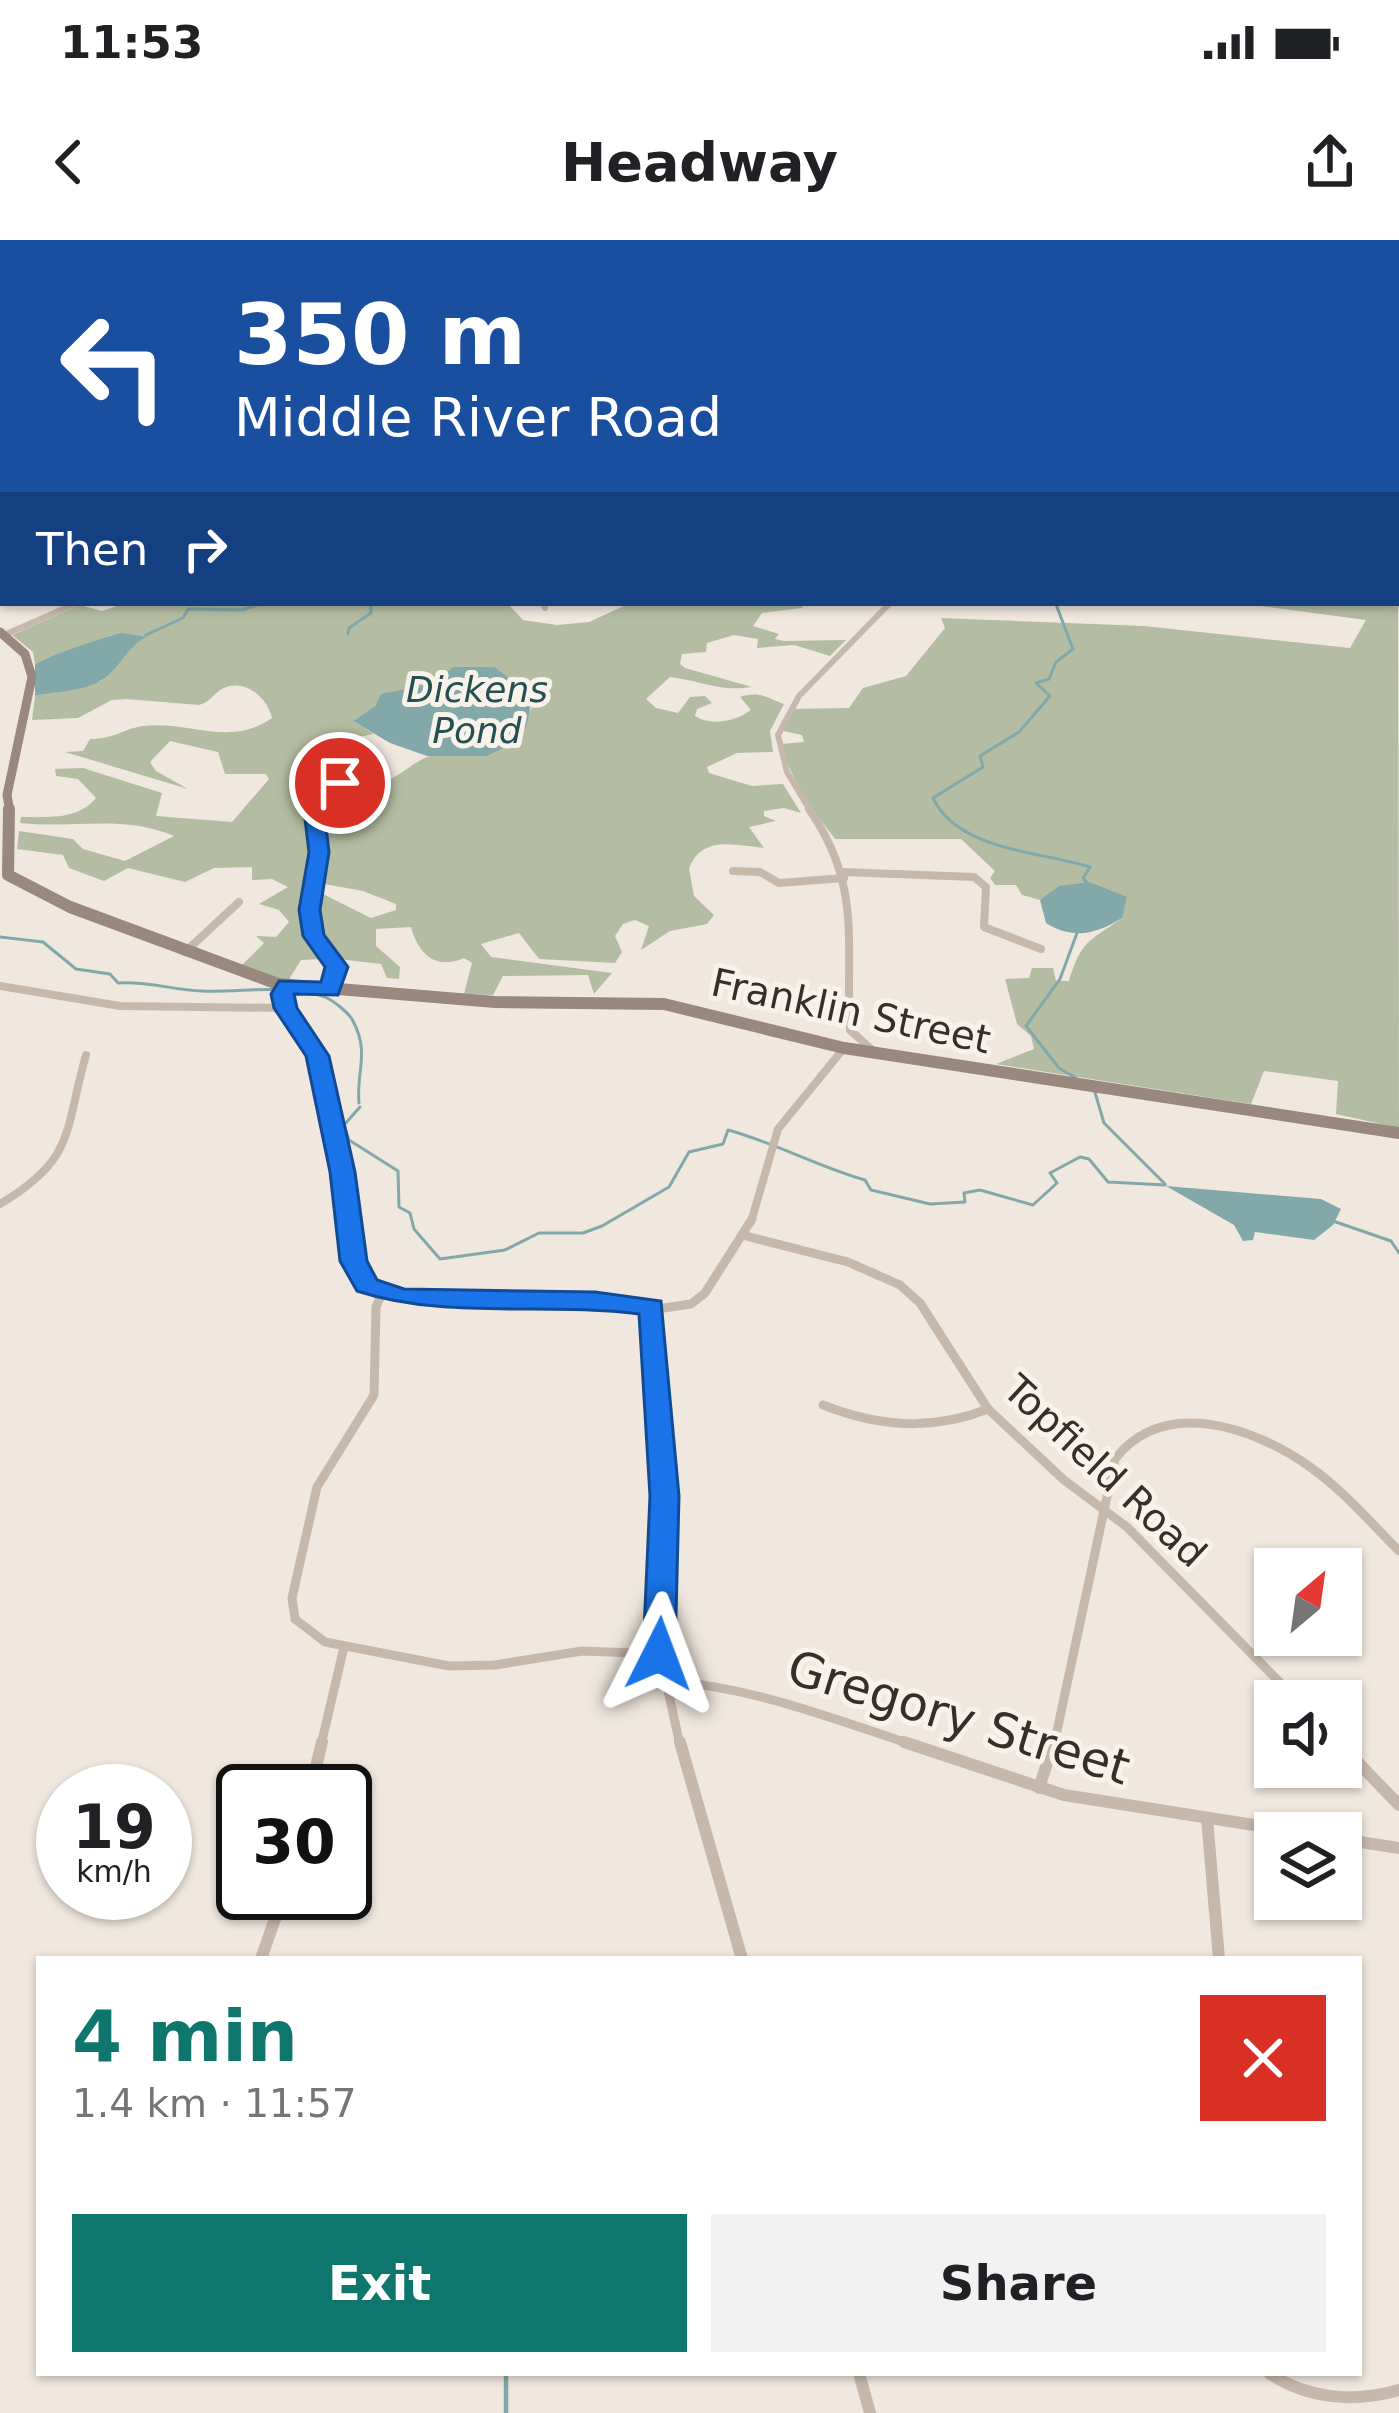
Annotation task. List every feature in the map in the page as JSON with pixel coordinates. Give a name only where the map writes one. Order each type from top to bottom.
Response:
[{"type":"main road","name":"Franklin Street","points":[[2,634],[25,654],[32,677],[7,795],[12,828],[8,875],[37,894],[285,988],[495,1002],[664,1004],[844,1048],[1399,1133]]},
{"type":"street","points":[[2,634],[70,606]]},
{"type":"street","points":[[882,1053],[865,1046],[850,1030],[844,875],[826,833],[789,782],[778,735],[799,694],[872,627],[888,606]]},
{"type":"street","points":[[330,990],[337,967],[310,923],[319,852],[314,811],[320,798],[346,782]]},
{"type":"street","points":[[733,872],[760,872],[779,883],[844,875],[974,877],[986,887],[984,927],[1041,949]]},
{"type":"street","points":[[185,952],[239,902]]},
{"type":"street","points":[[0,986],[120,1006],[285,1008]]},
{"type":"street","points":[[285,988],[285,1008],[317,1056],[343,1172],[354,1261],[366,1286],[420,1298],[595,1300],[674,1308],[698,1300],[746,1236],[782,1122],[844,1048]]},
{"type":"street","points":[[0,1204],[37,1183],[59,1159],[72,1127],[86,1055]]},
{"type":"street","name":"Topfield Road","points":[[746,1236],[848,1262],[900,1285],[922,1306],[988,1409],[1137,1536],[1278,1680]]},
{"type":"street","points":[[382,1293],[376,1307],[374,1395],[317,1487],[292,1598],[295,1619],[304,1629],[344,1647],[471,1667],[582,1651],[659,1654]]},
{"type":"street","points":[[652,1307],[664,1496],[659,1654],[741,1956]]},
{"type":"street","points":[[824,1405],[868,1420],[911,1426],[960,1420],[988,1409]]},
{"type":"street","points":[[1039,1788],[1053,1748],[1120,1448],[1148,1427],[1188,1423],[1227,1431],[1293,1456],[1323,1477],[1399,1551]]},
{"type":"street","points":[[316,1764],[344,1647]]},
{"type":"street","name":"Gregory Street","points":[[664,1682],[700,1683],[769,1698],[922,1745],[1039,1788],[1254,1825]]},
{"type":"street","points":[[1362,1767],[1399,1805]]},
{"type":"street","points":[[1208,1818],[1219,1956]]},
{"type":"street","points":[[1362,1842],[1399,1848]]},
{"type":"street","points":[[262,1956],[275,1920]]},
{"type":"street","points":[[860,2376],[870,2413]]},
{"type":"street","points":[[1275,2376],[1306,2392],[1375,2397],[1399,2390]]},
{"type":"green space","points":[[78,606],[102,611],[118,606],[510,606],[523,620],[557,625],[589,622],[624,606],[803,606],[762,613],[753,626],[779,634],[775,639],[784,641],[846,640],[830,656],[794,645],[757,648],[758,639],[734,635],[707,643],[706,652],[682,654],[680,664],[752,687],[720,687],[670,677],[646,699],[656,708],[678,713],[690,697],[705,696],[712,703],[697,709],[695,716],[715,722],[751,710],[740,697],[758,695],[784,704],[770,731],[773,752],[737,753],[707,767],[709,773],[752,786],[783,784],[801,813],[784,808],[764,811],[764,816],[776,821],[749,827],[764,848],[720,845],[694,858],[689,869],[694,896],[714,915],[707,924],[670,931],[641,950],[649,926],[635,920],[623,924],[615,936],[622,952],[615,963],[539,959],[519,933],[481,944],[491,957],[612,973],[594,994],[588,975],[503,976],[493,995],[464,994],[472,963],[464,958],[444,962],[429,957],[411,927],[376,929],[376,946],[400,967],[399,979],[387,978],[381,964],[338,959],[321,927],[319,892],[371,918],[396,910],[396,904],[363,891],[319,883],[324,833],[318,810],[322,798],[347,784],[358,785],[359,794],[372,795],[379,784],[430,756],[488,754],[498,749],[526,719],[535,688],[514,682],[495,667],[453,667],[432,684],[382,694],[375,706],[353,721],[374,734],[353,738],[334,762],[329,784],[310,810],[314,834],[304,917],[307,940],[323,959],[301,960],[288,981],[241,966],[264,943],[256,936],[276,937],[289,922],[279,910],[259,904],[288,887],[272,879],[252,880],[252,867],[214,868],[185,882],[128,868],[104,881],[69,868],[63,855],[17,849],[19,831],[73,839],[83,849],[125,861],[174,836],[116,824],[20,823],[21,817],[71,814],[96,798],[78,779],[56,776],[55,769],[83,768],[162,793],[156,816],[232,822],[269,779],[266,774],[225,774],[218,752],[170,741],[150,762],[156,771],[188,789],[65,752],[83,751],[90,739],[143,726],[225,732],[256,727],[272,718],[261,698],[240,686],[224,688],[199,705],[112,700],[78,718],[32,720],[35,696],[101,681],[134,642],[146,637],[112,635],[35,664],[33,652],[12,635]]},
{"type":"green space","points":[[1261,606],[1398,606],[1399,1128],[1336,1114],[1338,1081],[1264,1071],[1251,1104],[996,1064],[1034,1049],[1031,1036],[1017,1024],[1005,979],[1029,978],[1032,968],[1053,968],[1056,981],[1069,981],[1083,949],[1122,918],[1048,897],[1040,900],[1022,895],[1016,885],[995,885],[990,878],[995,871],[961,839],[835,839],[803,794],[781,744],[804,742],[802,735],[783,731],[791,709],[849,708],[863,688],[906,676],[945,628],[941,618],[1144,626],[1350,648],[1366,620]]},
{"type":"water","points":[[121,633],[147,637],[107,676],[93,685],[35,696],[35,664]]},
{"type":"water","name":"Dickens Pond","points":[[453,667],[495,667],[514,682],[535,688],[526,727],[505,747],[487,756],[427,756],[390,743],[353,721],[375,706],[381,694],[430,683]]},
{"type":"water","points":[[1089,882],[1127,897],[1122,918],[1084,933],[1065,932],[1046,923],[1040,900],[1059,886]]},
{"type":"water","points":[[1166,1186],[1321,1199],[1341,1209],[1333,1225],[1314,1240],[1255,1232],[1253,1240],[1243,1241],[1234,1225]]},
{"type":"waterway","points":[[146,635],[183,618],[188,609],[254,606]]},
{"type":"waterway","points":[[348,634],[349,628],[371,613],[371,606]]},
{"type":"waterway","points":[[1057,607],[1073,649],[1056,662],[1049,679],[1036,683],[1050,696],[1019,732],[980,756],[983,767],[933,798],[945,816],[980,839],[1090,867],[1083,878],[1089,885]]},
{"type":"waterway","points":[[1076,1078],[1059,1068],[1026,1026],[1060,979],[1077,933]]},
{"type":"waterway","points":[[0,937],[43,942],[76,969],[110,974],[118,983],[202,991],[296,990],[325,997],[348,1014],[358,1032],[362,1053],[359,1103]]},
{"type":"waterway","points":[[1094,1089],[1104,1123],[1165,1184]]},
{"type":"waterway","points":[[360,1107],[344,1125],[349,1140],[398,1171],[399,1207],[410,1213],[414,1229],[440,1259],[505,1250],[539,1233],[583,1233],[602,1226],[669,1187],[689,1152],[723,1144],[728,1130],[865,1180],[871,1190],[930,1204],[965,1202],[964,1193],[980,1190],[1033,1205],[1057,1183],[1050,1173],[1080,1157],[1089,1159],[1108,1182],[1165,1185]]},
{"type":"waterway","points":[[1333,1221],[1391,1241],[1399,1253]]},
{"type":"waterway","points":[[506,2376],[506,2413]]},
{"type":"route","points":[[340,783],[320,798],[314,811],[319,852],[309,910],[314,936],[337,967],[336,974],[330,990],[287,986],[283,994],[285,1008],[317,1056],[343,1172],[354,1261],[366,1286],[402,1297],[595,1300],[652,1307],[664,1496],[659,1654]]}]
